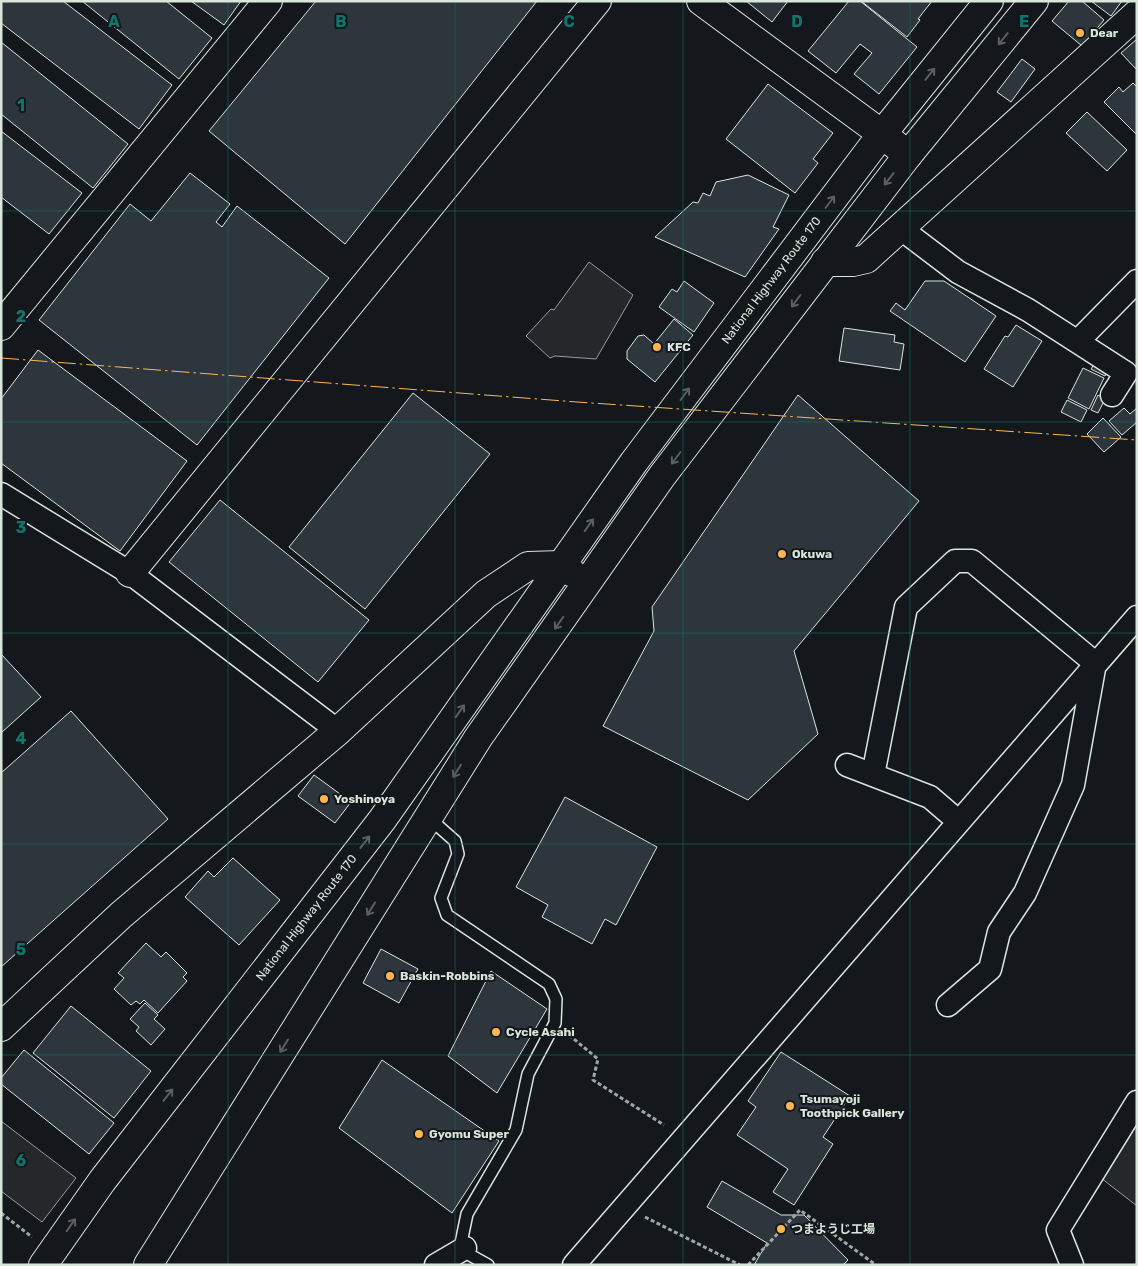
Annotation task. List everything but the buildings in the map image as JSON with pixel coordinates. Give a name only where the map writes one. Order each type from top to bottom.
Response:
[{"type":"main road","points":[[1,326],[268,1]]},
{"type":"main road","points":[[130,573],[440,196],[597,1]]},
{"type":"main road","points":[[701,1],[908,155]]},
{"type":"main road","name":"National Highway Route 170","points":[[43,1265],[108,1173],[382,820],[634,462],[882,134],[989,1]]},
{"type":"main road","points":[[148,1265],[478,738],[662,476],[908,155],[1034,1]]},
{"type":"main road","points":[[825,262],[853,262],[866,259],[1137,14]]},
{"type":"main road","points":[[1,1027],[121,914],[338,731],[486,594],[528,566],[561,564],[587,583]]},
{"type":"street","points":[[900,228],[958,272],[1028,310],[1126,373],[1112,395]]},
{"type":"street","points":[[1078,341],[1137,281]]},
{"type":"street","points":[[1,494],[130,573],[338,731]]},
{"type":"street","points":[[873,775],[906,607],[955,561],[972,561],[1095,663]]},
{"type":"street","points":[[574,1265],[1095,663],[1137,617]]},
{"type":"street","points":[[948,1006],[990,969],[999,932],[1025,893],[1073,785],[1095,663]]},
{"type":"street","points":[[847,765],[930,797],[958,821]]},
{"type":"street","points":[[1072,1265],[1058,1230],[1137,1102]]},
{"type":"street","points":[[436,1265],[465,1248]]},
{"type":"lane","points":[[428,817],[455,841],[458,854],[441,898],[447,915],[549,984],[556,999],[555,1023],[528,1074],[516,1130],[468,1214],[461,1243],[470,1255],[488,1265]]},
{"type":"path","points":[[555,1023],[598,1059],[593,1080],[684,1138]]},
{"type":"path","points":[[625,1206],[740,1265]]},
{"type":"path","points":[[748,1265],[800,1210],[876,1265]]},
{"type":"shaded area","points":[[589,262],[633,295],[596,359],[555,356],[550,358],[526,336],[551,309],[554,310]]},
{"type":"shaded area","points":[[1137,1116],[1137,1206],[1101,1178]]},
{"type":"shaded area","points":[[1,1121],[76,1178],[42,1222],[1,1191]]},
{"type":"power","points":[[1,358],[577,402],[1137,440]]},
{"type":"place","name":"Dear","points":[[1080,33]]},
{"type":"place","name":"KFC","points":[[657,347]]},
{"type":"place","name":"Okuwa","points":[[782,554]]},
{"type":"place","name":"Yoshinoya","points":[[324,799]]},
{"type":"place","name":"Baskin-Robbins","points":[[390,976]]},
{"type":"place","name":"Cycle Asahi","points":[[496,1032]]},
{"type":"place","name":"Tsumayoji Toothpick Gallery","points":[[790,1106]]},
{"type":"place","name":"Gyomu Super","points":[[419,1134]]},
{"type":"place","name":"つまようじ工場","points":[[781,1229]]}]
